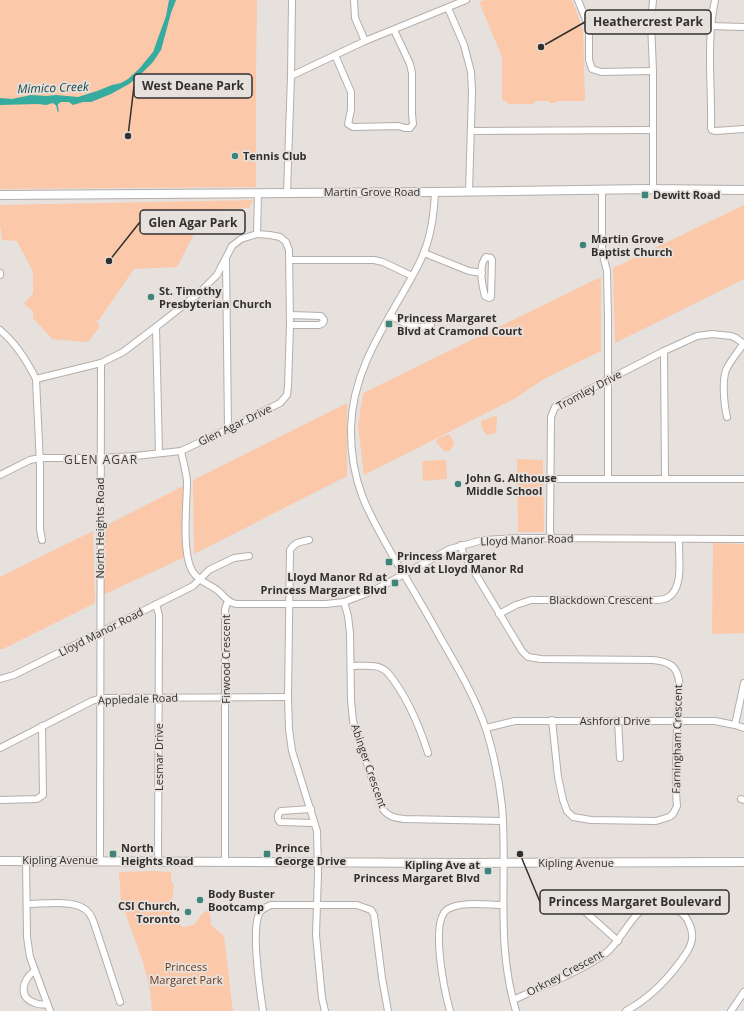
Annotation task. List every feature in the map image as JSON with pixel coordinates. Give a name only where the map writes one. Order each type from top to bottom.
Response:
[{"type":"main road","name":"Martin Grove Road","points":[[0,195],[470,192],[653,189],[744,190]]},
{"type":"main road","name":"Kipling Avenue","points":[[0,860],[503,863],[744,862]]},
{"type":"street","points":[[287,192],[292,0]]},
{"type":"street","points":[[354,0],[355,18],[365,42]]},
{"type":"street","points":[[291,76],[365,42],[466,0]]},
{"type":"street","points":[[578,0],[589,27],[589,60],[592,69],[600,72],[653,71]]},
{"type":"street","points":[[653,0],[653,189]]},
{"type":"street","points":[[715,0],[711,26],[711,128],[712,130],[716,131],[744,129]]},
{"type":"street","points":[[448,8],[464,45],[470,66],[472,85],[470,192]]},
{"type":"street","points":[[711,26],[744,27]]},
{"type":"street","points":[[336,55],[351,92],[352,104],[348,124],[353,127],[399,126],[410,128],[413,124],[412,73],[410,64],[394,30]]},
{"type":"street","points":[[471,131],[652,130]]},
{"type":"street","points":[[602,190],[602,251],[607,271],[609,379],[608,478]]},
{"type":"street","points":[[435,192],[432,227],[424,253],[372,347],[360,374],[352,408],[351,440],[357,481],[372,520],[458,668],[474,699],[486,728],[498,778],[503,821],[503,905],[505,960],[516,1011]]},
{"type":"street","points":[[36,380],[101,363],[124,352],[199,293],[217,275],[232,246],[240,239],[257,234],[258,193]]},
{"type":"street","name":"Glen Agar Drive","points":[[0,475],[30,460],[40,458],[100,458],[181,451],[280,403],[287,395],[290,325],[289,250],[286,242],[280,237],[257,234]]},
{"type":"street","points":[[424,253],[468,271],[482,273]]},
{"type":"street","points":[[226,257],[228,429]]},
{"type":"street","points":[[485,258],[491,258],[492,291],[491,297],[489,298],[486,298],[485,296],[482,273],[482,264],[485,258]]},
{"type":"street","points":[[290,260],[374,260],[383,262],[412,276]]},
{"type":"street","points":[[290,315],[321,316],[324,320],[323,323],[319,325],[290,325]]},
{"type":"street","points":[[390,315],[413,327],[423,328],[430,325]]},
{"type":"street","points":[[156,328],[159,453]]},
{"type":"street","points":[[0,330],[7,335],[27,361],[36,380],[40,458],[40,529],[42,540]]},
{"type":"street","name":"Tromley Drive","points":[[551,538],[550,479],[551,417],[553,410],[558,405],[664,351],[693,338],[706,335],[731,336],[744,344]]},
{"type":"street","points":[[727,417],[725,410],[724,388],[726,370],[744,344]]},
{"type":"street","points":[[664,351],[665,478]]},
{"type":"street","name":"North Heights Road","points":[[100,860],[101,363]]},
{"type":"street","points":[[181,451],[187,479],[187,551],[192,571],[199,580]]},
{"type":"street","points":[[550,479],[744,479]]},
{"type":"street","name":"Lloyd Manor Road","points":[[228,601],[236,604],[344,602],[373,591],[440,554],[461,545],[493,539],[744,539]]},
{"type":"street","name":"Blackdown Crescent","points":[[499,614],[516,605],[531,600],[666,599],[671,595],[679,580],[679,539]]},
{"type":"street","points":[[309,540],[297,542],[290,550],[288,698],[290,742],[316,831],[318,862],[316,936],[322,998],[325,1011]]},
{"type":"street","name":"Farningham Crescent","points":[[461,545],[463,553],[499,614],[519,647],[528,657],[652,660],[666,662],[676,671],[679,686],[676,806],[673,814],[669,817],[656,821],[591,820],[573,817],[564,806],[558,777],[552,720]]},
{"type":"street","name":"Lloyd Manor Road","points":[[0,679],[14,676],[193,586],[209,570],[234,558],[249,556]]},
{"type":"street","name":"Firwood Crescent","points":[[199,580],[217,590],[228,601],[225,609],[225,862]]},
{"type":"street","name":"Abinger Crescent","points":[[344,602],[350,625],[351,700],[353,721],[381,806],[384,811],[394,818],[404,819],[503,821]]},
{"type":"street","name":"Lesmar Drive","points":[[156,604],[159,615],[158,861]]},
{"type":"street","points":[[100,621],[110,627]]},
{"type":"street","points":[[351,666],[379,667],[388,673],[406,700],[419,727],[428,753]]},
{"type":"street","points":[[735,724],[744,684]]},
{"type":"street","name":"Appledale Road","points":[[0,748],[92,701],[101,698],[288,698]]},
{"type":"street","name":"Ashford Drive","points":[[486,728],[515,720],[715,721],[735,724],[744,728]]},
{"type":"street","points":[[618,720],[620,758]]},
{"type":"street","points":[[0,800],[37,799],[43,795],[42,726]]},
{"type":"street","points":[[311,810],[281,811],[278,815],[278,819],[280,822],[314,823]]},
{"type":"street","points":[[26,860],[28,904],[27,937],[30,957],[50,1011]]},
{"type":"street","points":[[28,904],[73,904],[88,912],[94,923],[120,1002]]},
{"type":"street","points":[[263,1011],[260,994],[256,942],[256,923],[259,913],[271,905],[317,904],[357,905],[371,910],[374,915],[388,1011]]},
{"type":"street","name":"Orkney Crescent","points":[[513,1000],[589,963],[605,953],[618,941],[642,910],[654,904],[661,904],[676,909],[688,920],[693,931],[690,946],[676,968],[655,990],[642,1001],[626,1011]]},
{"type":"street","points":[[450,1011],[442,974],[439,940],[440,924],[444,913],[447,910],[462,905],[503,905]]},
{"type":"street","points":[[569,906],[580,907],[618,941]]},
{"type":"street","points":[[34,971],[29,975],[26,981],[24,987],[25,996],[32,1002],[42,1005],[47,1004]]},
{"type":"street","points":[[731,1011],[744,992]]},
{"type":"green space","points":[[0,0],[257,0],[256,187],[0,189]]},
{"type":"green space","points":[[485,0],[572,0],[583,30],[585,101],[558,101],[556,103],[550,103],[549,101],[536,101],[532,104],[508,104],[502,100],[502,57],[479,2]]},
{"type":"green space","points":[[253,200],[249,208],[194,211],[195,232],[177,267],[134,269],[99,320],[93,321],[98,322],[99,328],[89,341],[85,342],[52,339],[33,318],[33,311],[24,304],[33,293],[33,272],[17,241],[2,240],[0,225],[0,205]]},
{"type":"green space","points":[[744,205],[744,279],[615,343],[613,268]]},
{"type":"green space","points":[[601,277],[601,351],[544,379],[514,399],[364,475],[358,425],[363,393]]},
{"type":"green space","points":[[347,403],[347,476],[194,554],[193,480]]},
{"type":"green space","points":[[497,416],[496,432],[487,435],[482,429],[481,421]]},
{"type":"green space","points":[[449,434],[454,442],[454,445],[449,451],[444,451],[436,442],[437,439]]},
{"type":"green space","points":[[517,459],[543,460],[544,532],[518,532]]},
{"type":"green space","points":[[446,460],[447,479],[423,481],[422,461]]},
{"type":"green space","points":[[185,485],[185,557],[103,595],[103,527]]},
{"type":"green space","points":[[93,531],[95,603],[3,649],[0,649],[0,577]]},
{"type":"green space","points":[[713,543],[744,544],[744,633],[712,634]]},
{"type":"green space","name":"Princess Margaret Park","points":[[119,872],[171,872],[171,881],[174,885],[172,919],[183,927],[194,925],[202,914],[210,908],[211,925],[224,936],[233,1011],[152,1011],[150,990],[144,965],[121,901]]},
{"type":"water","points":[[169,0],[176,0],[161,50],[153,62],[129,84],[111,94],[91,102],[83,102],[73,105],[69,102],[61,102],[58,104],[58,107],[53,103],[46,105],[0,105],[0,98],[12,99],[31,95],[78,97],[121,83],[128,79],[139,69],[153,52],[166,16]]},
{"type":"waterway","points":[[57,105],[58,111]]},
{"type":"place","name":"Heathercrest Park","points":[[541,47]]},
{"type":"place","name":"West Deane Park","points":[[128,136]]},
{"type":"place","name":"Tennis Club","points":[[235,156]]},
{"type":"place","name":"Dewitt Road","points":[[645,195]]},
{"type":"place","name":"Martin Grove Baptist Church","points":[[583,245]]},
{"type":"place","name":"Glen Agar Park","points":[[109,261]]},
{"type":"place","name":"St. Timothy Presbyterian Church","points":[[151,297]]},
{"type":"place","name":"Princess Margaret Blvd at Cramond Court","points":[[389,324]]},
{"type":"place","name":"John G. Althouse Middle School","points":[[458,484]]},
{"type":"place","name":"Princess Margaret Blvd at Lloyd Manor Rd","points":[[389,562]]},
{"type":"place","name":"Lloyd Manor Rd at Princess Margaret Blvd","points":[[395,583]]},
{"type":"place","name":"North Heights Road","points":[[113,854]]},
{"type":"place","name":"Prince George Drive","points":[[267,854]]},
{"type":"place","name":"Princess Margaret Boulevard","points":[[520,854]]},
{"type":"place","name":"Kipling Ave at Princess Margaret Blvd","points":[[488,871]]},
{"type":"place","name":"Body Buster Bootcamp","points":[[200,900]]},
{"type":"place","name":"CSI Church, Toronto","points":[[188,912]]},
{"type":"district","name":"GLEN AGAR","points":[[101,460]]},
{"type":"water label","name":"Mimico Creek","points":[[53,88]]}]
